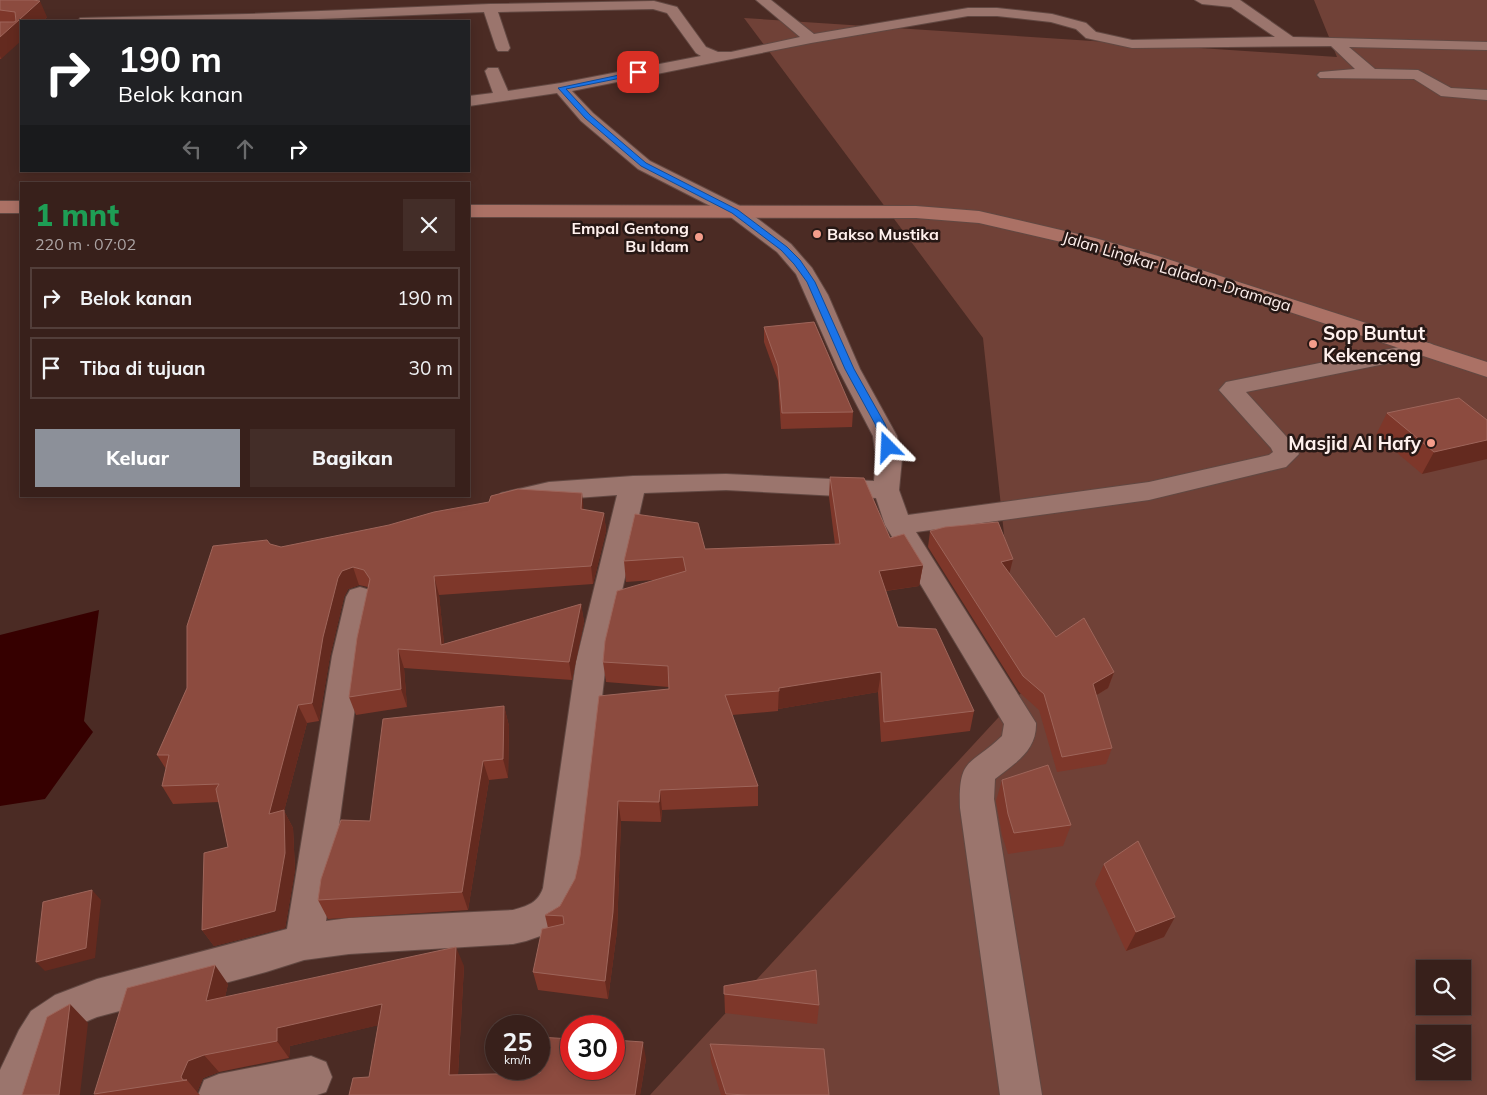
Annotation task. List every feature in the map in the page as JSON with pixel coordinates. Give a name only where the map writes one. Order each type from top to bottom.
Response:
[{"type":"main road","points":[[0,207],[20,207]]},
{"type":"main road","name":"Jalan Lingkar Laladon-Dramaga","points":[[470,211],[916,212],[979,217],[1022,226],[1151,260],[1487,370]]},
{"type":"street","points":[[293,16],[303,0]]},
{"type":"street","points":[[763,0],[811,39]]},
{"type":"street","points":[[1202,0],[1235,3],[1290,42]]},
{"type":"street","points":[[247,20],[293,16],[490,8],[670,4],[701,50],[716,57]]},
{"type":"street","points":[[490,8],[503,48]]},
{"type":"street","points":[[470,101],[561,88],[811,39],[956,14],[982,12],[1018,14],[1066,21],[1081,26],[1091,35],[1132,44],[1335,42],[1487,46]]},
{"type":"street","points":[[1335,42],[1372,74]]},
{"type":"street","points":[[492,71],[502,96]]},
{"type":"street","points":[[1325,75],[1418,75],[1447,93],[1487,95]]},
{"type":"street","points":[[561,88],[587,117],[644,165],[735,211],[784,248],[811,282],[849,369],[885,436],[889,459],[886,490],[898,525],[1020,723],[1021,732],[1018,742],[980,772],[977,814],[984,843],[1021,1095]]},
{"type":"street","points":[[898,525],[1149,491],[1277,461],[1286,454],[1282,445],[1231,390],[1234,387],[1424,350]]},
{"type":"street","points":[[491,505],[549,491],[633,484],[726,482],[886,490]]},
{"type":"street","points":[[10,1095],[33,1044],[45,1025],[69,1009],[127,989],[266,954],[304,942],[349,936],[513,927],[532,923],[553,910],[560,898],[564,875],[591,662],[633,484]]},
{"type":"street","points":[[304,942],[346,666],[360,597]]},
{"type":"street","points":[[219,1095],[311,1077]]},
{"type":"shaded area","points":[[1314,0],[1487,0],[1487,1095],[650,1095],[1021,693],[983,338],[744,18],[1337,57]]},
{"type":"shaded area","points":[[99,610],[84,721],[93,732],[45,799],[0,806],[0,635]]},
{"type":"building","points":[[0,0],[40,1],[0,37],[0,22],[16,21],[15,12],[0,10]]},
{"type":"building","points":[[814,322],[853,412],[782,413],[778,366],[764,327]]},
{"type":"building","points":[[1459,398],[1487,420],[1487,440],[1434,452],[1387,413]]},
{"type":"building","points":[[830,477],[864,478],[890,538],[904,534],[923,565],[879,571],[898,627],[936,629],[974,711],[884,722],[881,672],[779,688],[779,691],[725,695],[758,786],[660,790],[659,802],[618,801],[613,912],[605,981],[533,972],[542,929],[564,924],[563,916],[545,915],[560,906],[575,879],[580,856],[599,696],[669,689],[668,666],[603,662],[605,641],[617,591],[686,571],[683,557],[624,561],[635,514],[698,523],[705,549],[840,544]]},
{"type":"building","points":[[518,489],[582,493],[581,509],[604,513],[591,566],[434,576],[441,645],[581,604],[569,662],[398,649],[401,689],[349,697],[357,638],[370,579],[364,570],[353,567],[342,571],[338,578],[323,637],[312,703],[298,705],[269,814],[284,810],[285,853],[275,911],[202,930],[204,853],[228,847],[216,789],[219,784],[162,786],[169,755],[157,755],[187,688],[187,626],[213,546],[267,540],[270,544],[281,547],[389,525],[434,512],[489,502],[491,496]]},
{"type":"building","points":[[998,522],[1013,559],[1001,562],[1056,637],[1084,618],[1114,672],[1093,684],[1112,748],[1062,757],[1044,694],[1023,676],[930,531],[945,527]]},
{"type":"building","points":[[504,706],[503,759],[483,761],[462,892],[318,900],[321,879],[341,820],[370,821],[383,719]]},
{"type":"building","points":[[1048,765],[1071,825],[1014,833],[1008,814],[1002,780]]},
{"type":"building","points":[[1138,841],[1175,917],[1136,932],[1104,864]]},
{"type":"building","points":[[92,890],[86,948],[36,962],[43,902]]},
{"type":"building","points":[[456,947],[449,1075],[485,1074],[485,1080],[550,1080],[550,1038],[560,1038],[560,1080],[625,1080],[625,1041],[643,1042],[635,1095],[349,1095],[353,1078],[369,1077],[382,1004],[277,1028],[277,1041],[204,1055],[188,1061],[181,1077],[183,1080],[187,1080],[94,1094],[127,988],[215,965],[206,1001]]},
{"type":"building","points":[[816,970],[819,1005],[724,994],[724,986]]},
{"type":"building","points":[[70,1004],[59,1095],[22,1095],[47,1017]]},
{"type":"building","points":[[710,1044],[824,1049],[829,1095],[726,1094]]},
{"type":"place","name":"Bakso Mustika","points":[[817,234]]},
{"type":"place","name":"Empal Gentong Bu Idam","points":[[699,237]]},
{"type":"place","name":"Sop Buntut Kekenceng","points":[[1313,344]]},
{"type":"place","name":"Masjid Al Hafy","points":[[1431,443]]},
{"type":"route","points":[[638,72],[561,88],[587,117],[644,165],[674,182],[687,186],[735,211],[784,248],[797,262],[811,282],[849,369],[880,424],[888,447]]}]
